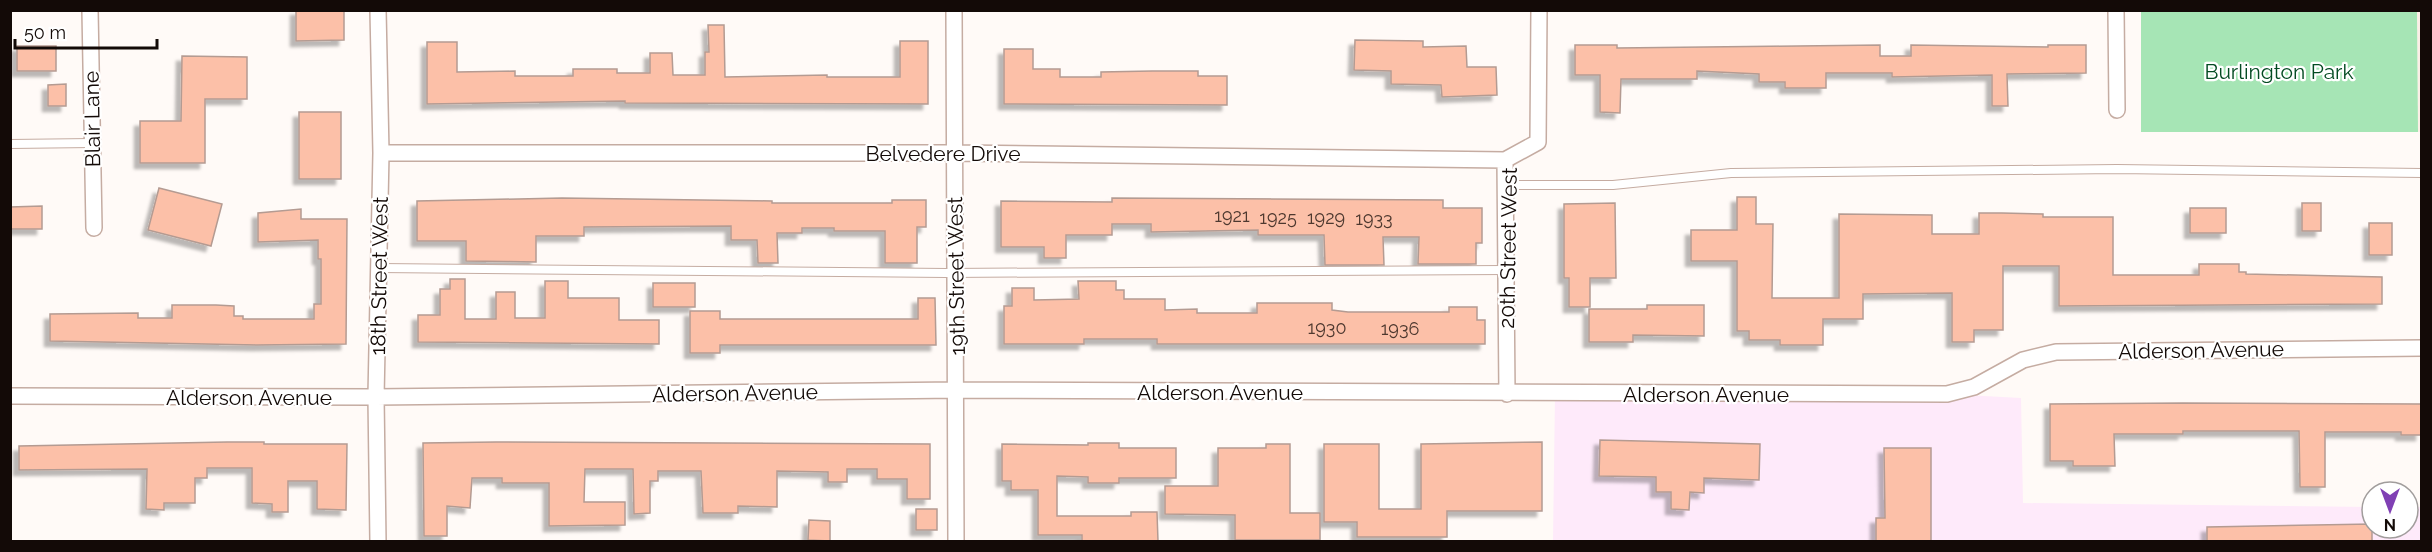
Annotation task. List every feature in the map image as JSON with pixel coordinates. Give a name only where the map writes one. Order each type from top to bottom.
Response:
[{"type":"street","name":"Blair Lane","points":[[90,10],[94,228]]},
{"type":"street","name":"18th Street West","points":[[378,10],[381,153],[376,398],[378,542]]},
{"type":"street","name":"19th Street West","points":[[954,10],[956,542]]},
{"type":"street","name":"20th Street West","points":[[1507,394],[1505,160],[1538,142],[1539,10]]},
{"type":"street","points":[[2116,10],[2117,110]]},
{"type":"street","name":"Belvedere Drive","points":[[381,153],[955,153],[1505,160]]},
{"type":"street","name":"Alderson Avenue","points":[[10,396],[376,398],[957,390],[1947,394],[1974,387],[2023,360],[2056,352],[2421,348]]},
{"type":"lane","points":[[10,144],[92,143]]},
{"type":"lane","points":[[1505,185],[1613,185],[1743,172],[2126,169],[2421,173]]},
{"type":"lane","points":[[379,268],[956,273],[1506,270]]},
{"type":"shaded area","points":[[2417,11],[2422,11],[2421,132],[2418,132]]},
{"type":"shaded area","points":[[1555,394],[1947,394],[2021,398],[2023,503],[2360,507],[2360,540],[2420,540],[2420,507],[2422,507],[2421,542],[1553,542]]},
{"type":"green space","name":"Burlington Park","points":[[2141,11],[2417,11],[2418,132],[2141,132]]},
{"type":"building","points":[[296,10],[344,10],[344,40],[296,41]]},
{"type":"building","points":[[708,25],[724,25],[725,77],[827,75],[827,77],[900,77],[900,41],[928,41],[928,104],[625,103],[625,101],[427,104],[427,42],[457,42],[457,72],[515,71],[515,76],[573,76],[573,69],[617,69],[617,73],[650,73],[650,53],[672,53],[673,75],[705,75],[705,52],[709,52]]},
{"type":"building","points":[[1355,40],[1423,41],[1423,47],[1466,46],[1467,67],[1496,67],[1497,95],[1442,97],[1441,85],[1391,84],[1391,71],[1354,70]]},
{"type":"building","points":[[1575,45],[1617,45],[1617,48],[1880,45],[1880,56],[1911,56],[1911,45],[2048,47],[2048,45],[2086,45],[2086,73],[2007,74],[2008,106],[1992,106],[1992,75],[1892,77],[1892,73],[1826,73],[1826,88],[1785,88],[1785,82],[1759,82],[1759,74],[1697,71],[1697,79],[1621,79],[1620,113],[1600,112],[1600,75],[1575,75]]},
{"type":"building","points":[[17,46],[56,46],[56,71],[17,71]]},
{"type":"building","points":[[1004,49],[1033,49],[1033,69],[1060,69],[1060,77],[1101,77],[1101,72],[1152,71],[1198,71],[1198,76],[1227,76],[1227,105],[1004,104]]},
{"type":"building","points":[[182,56],[247,57],[247,99],[205,99],[205,163],[140,163],[140,121],[181,121]]},
{"type":"building","points":[[66,84],[66,106],[48,106],[48,85]]},
{"type":"building","points":[[299,112],[341,112],[341,179],[299,179]]},
{"type":"building","points":[[159,188],[222,204],[211,246],[148,230]]},
{"type":"building","points":[[1737,197],[1756,197],[1756,224],[1773,224],[1772,298],[1839,298],[1839,214],[1932,215],[1932,234],[1979,234],[1979,213],[2002,213],[2043,214],[2043,217],[2113,217],[2113,275],[2199,275],[2199,264],[2239,264],[2239,272],[2246,272],[2246,274],[2382,277],[2382,304],[2059,306],[2059,266],[2003,266],[2003,330],[1974,330],[1974,342],[1952,342],[1952,293],[1863,294],[1863,319],[1823,319],[1823,345],[1780,345],[1780,340],[1749,340],[1749,331],[1737,331],[1737,261],[1691,261],[1691,230],[1737,230]]},
{"type":"building","points":[[562,198],[772,201],[772,203],[892,203],[892,200],[926,200],[926,227],[917,227],[917,263],[885,263],[885,231],[834,231],[834,228],[802,228],[802,233],[777,233],[778,263],[758,263],[757,240],[731,240],[731,226],[584,227],[584,236],[536,236],[536,262],[466,261],[466,241],[417,241],[417,201]]},
{"type":"building","points":[[1112,198],[1443,200],[1443,208],[1482,208],[1482,243],[1476,243],[1476,264],[1418,264],[1419,237],[1383,237],[1384,265],[1325,265],[1324,235],[1258,235],[1258,230],[1151,232],[1151,224],[1112,224],[1112,235],[1066,235],[1066,258],[1044,258],[1044,247],[1001,247],[1001,201],[1112,202]]},
{"type":"building","points":[[1615,203],[1616,278],[1590,278],[1590,307],[1569,307],[1569,278],[1564,278],[1564,204]]},
{"type":"building","points":[[2302,203],[2321,203],[2321,231],[2302,231]]},
{"type":"building","points":[[42,206],[42,229],[10,229],[10,207]]},
{"type":"building","points":[[2190,208],[2226,208],[2226,233],[2190,233]]},
{"type":"building","points":[[301,209],[301,219],[347,219],[346,344],[257,345],[50,341],[50,314],[138,313],[138,318],[172,318],[172,305],[216,305],[234,306],[234,316],[243,316],[243,319],[314,319],[314,304],[321,304],[321,259],[318,259],[318,240],[258,242],[258,213]]},
{"type":"building","points":[[2369,223],[2392,223],[2392,255],[2369,255]]},
{"type":"building","points":[[450,279],[465,279],[465,319],[496,319],[496,292],[515,292],[515,318],[545,318],[545,281],[568,281],[568,298],[619,298],[619,320],[659,320],[659,344],[418,342],[418,315],[440,315],[440,289],[450,289]]},
{"type":"building","points":[[1078,281],[1116,281],[1116,290],[1124,290],[1124,299],[1165,299],[1165,310],[1197,309],[1197,313],[1257,313],[1257,303],[1332,303],[1332,310],[1348,312],[1449,312],[1449,307],[1477,307],[1477,320],[1485,320],[1485,344],[1157,344],[1157,339],[1084,339],[1084,344],[1004,344],[1004,306],[1012,306],[1012,288],[1034,288],[1034,300],[1079,299]]},
{"type":"building","points":[[653,283],[695,283],[695,307],[653,307]]},
{"type":"building","points":[[918,298],[935,298],[936,345],[720,345],[720,353],[690,353],[690,311],[720,311],[720,319],[918,319]]},
{"type":"building","points":[[1647,305],[1704,305],[1704,336],[1633,335],[1633,342],[1589,342],[1589,309],[1647,309]]},
{"type":"building","points":[[2050,404],[2421,404],[2421,435],[2401,435],[2401,432],[2325,432],[2325,487],[2300,487],[2299,431],[2183,431],[2183,434],[2114,434],[2115,466],[2073,466],[2073,461],[2050,461]]},
{"type":"building","points":[[1600,440],[1760,444],[1759,480],[1704,478],[1704,493],[1690,492],[1689,510],[1671,509],[1671,492],[1656,492],[1656,477],[1599,476]]},
{"type":"building","points":[[227,442],[347,444],[346,510],[317,509],[317,481],[288,481],[288,512],[272,512],[272,504],[252,503],[252,468],[207,468],[207,478],[195,478],[195,503],[164,503],[164,510],[146,509],[147,469],[19,470],[19,446]]},
{"type":"building","points":[[1542,442],[1542,511],[1447,511],[1447,537],[1357,537],[1357,522],[1324,522],[1324,444],[1379,444],[1379,509],[1421,509],[1421,444]]},
{"type":"building","points":[[423,443],[930,444],[930,499],[907,499],[907,479],[877,479],[877,469],[847,469],[847,482],[828,482],[828,472],[777,471],[777,507],[738,506],[738,513],[703,513],[701,471],[658,471],[658,481],[650,481],[650,513],[634,514],[633,469],[585,469],[584,502],[625,502],[625,525],[549,526],[549,483],[502,483],[502,478],[472,478],[470,508],[447,506],[447,536],[424,536]]},
{"type":"building","points":[[1088,443],[1119,443],[1119,448],[1176,448],[1176,478],[1119,478],[1119,483],[1088,483],[1088,477],[1057,476],[1057,516],[1131,516],[1131,512],[1157,512],[1158,541],[1082,541],[1082,535],[1038,535],[1038,490],[1011,490],[1011,481],[1002,481],[1002,444],[1088,445]]},
{"type":"building","points":[[1266,444],[1290,444],[1290,513],[1320,513],[1320,540],[1235,540],[1235,515],[1165,514],[1165,486],[1218,486],[1218,448],[1266,448]]},
{"type":"building","points":[[1884,448],[1931,448],[1931,542],[1876,542],[1876,518],[1885,518]]},
{"type":"building","points":[[916,509],[937,509],[937,530],[916,530]]},
{"type":"building","points":[[809,520],[830,521],[830,541],[808,540]]},
{"type":"building","points":[[2360,524],[2360,540],[2372,540],[2372,542],[2207,542],[2207,527]]}]
